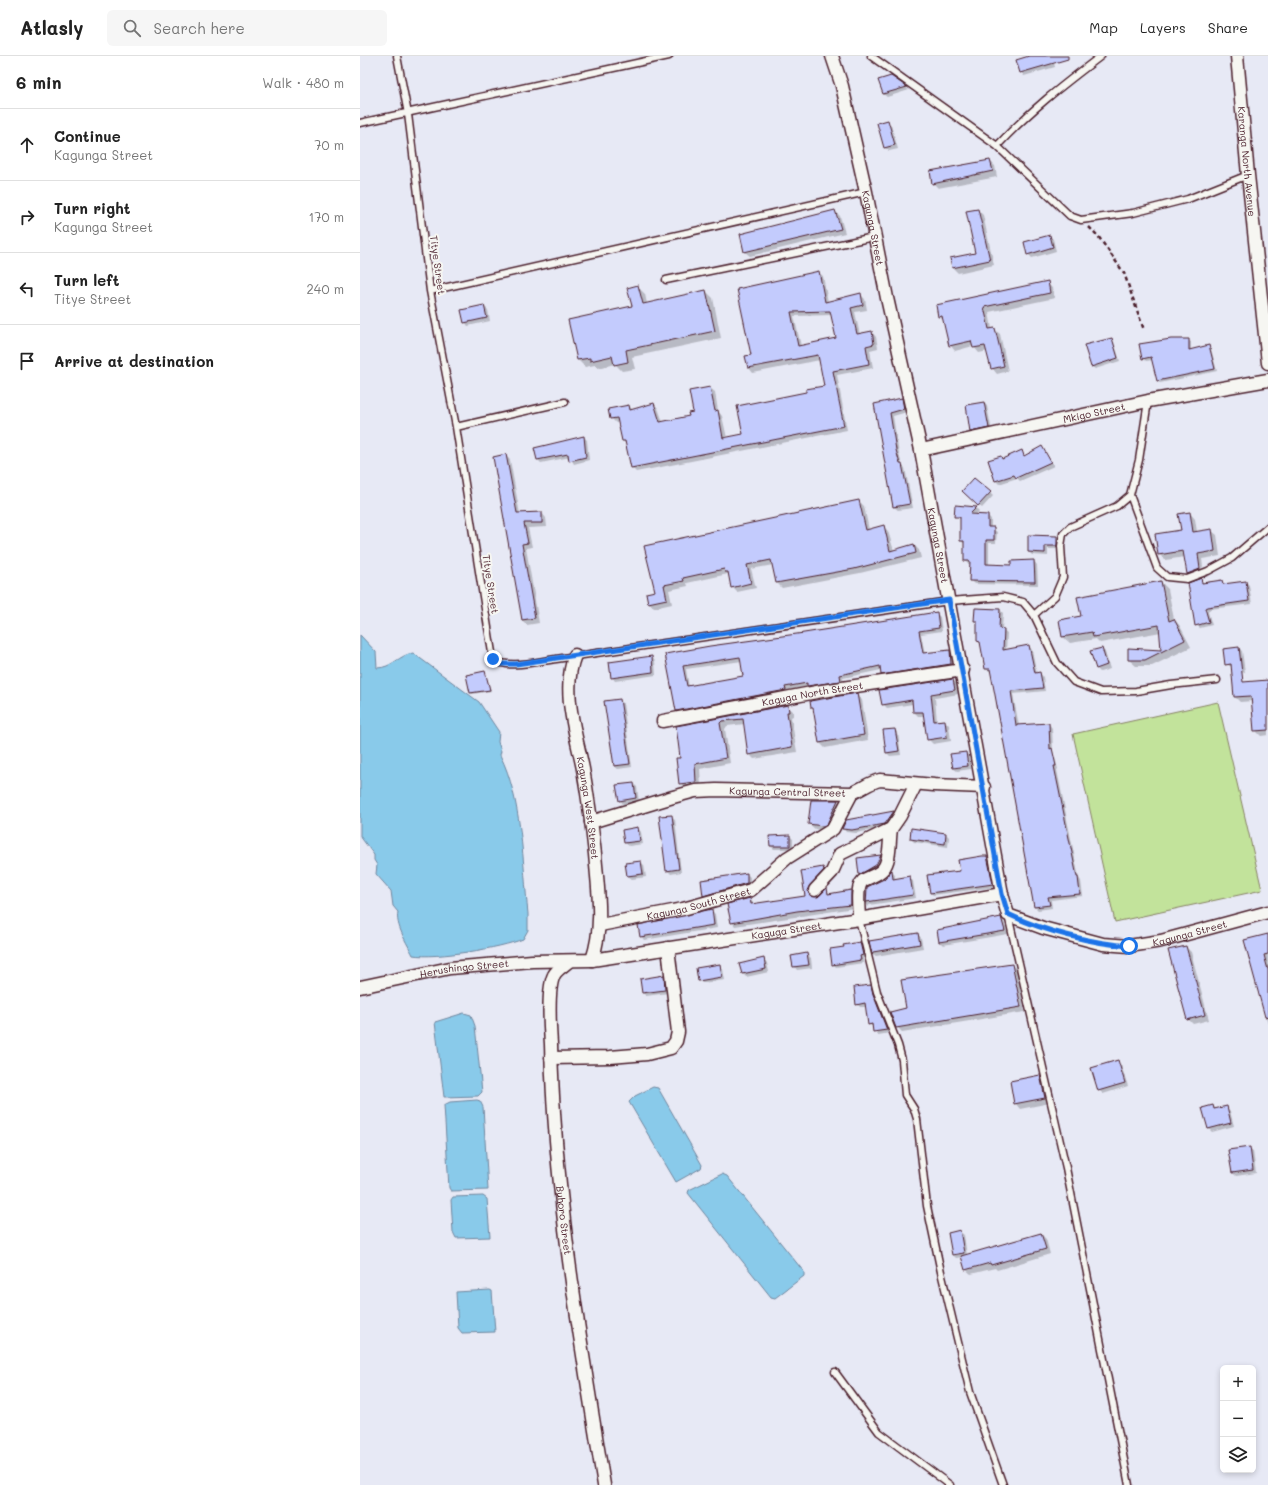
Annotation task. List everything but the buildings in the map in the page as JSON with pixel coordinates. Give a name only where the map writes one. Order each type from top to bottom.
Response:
[{"type":"street","name":"Kagunga Street","points":[[832,56],[842,86],[866,192],[874,237],[921,450],[963,670],[1002,894],[1008,914],[1043,928],[1103,944],[1129,946],[1162,942],[1268,912]]},
{"type":"street","name":"Karanga North Avenue","points":[[1238,56],[1248,175],[1268,362]]},
{"type":"street","name":"Mkigo Street","points":[[921,450],[1148,401],[1268,380]]},
{"type":"street","name":"Kagunga West Street","points":[[575,655],[571,666],[569,690],[591,822],[600,925],[598,944],[592,960]]},
{"type":"street","name":"Kaguga North Street","points":[[663,721],[822,691],[963,670]]},
{"type":"street","name":"Kagunga Central Street","points":[[591,822],[695,791],[716,790],[852,793],[861,790],[874,781],[880,780],[916,784],[984,787]]},
{"type":"street","points":[[859,919],[860,885],[863,880],[878,874],[884,868],[888,857],[891,829],[900,816],[916,784]]},
{"type":"street","name":"Kagunga South Street","points":[[600,925],[683,909],[751,890],[787,858],[833,828],[852,793]]},
{"type":"street","points":[[815,890],[832,872],[840,854],[891,829]]},
{"type":"street","name":"Kaguga Street","points":[[569,961],[592,960],[859,919],[1002,894]]},
{"type":"street","points":[[551,1058],[647,1054],[671,1048],[676,1041],[678,1032],[668,948]]},
{"type":"street","name":"Herushingo Street","points":[[360,987],[450,968],[532,961],[569,961]]},
{"type":"street","name":"Buhoro Street","points":[[569,961],[554,975],[550,998],[551,1058],[558,1181],[583,1357],[604,1485]]},
{"type":"lane","name":"Titye Street","points":[[397,56],[408,114],[430,291],[456,427],[493,659],[498,664],[508,665],[949,600],[1003,597],[1022,602],[1034,615]]},
{"type":"lane","points":[[360,123],[408,114],[669,56]]},
{"type":"lane","points":[[871,56],[997,146],[1070,216],[1081,220],[1133,213],[1188,199],[1248,175]]},
{"type":"lane","points":[[997,146],[1014,127],[1050,96],[1101,56]]},
{"type":"lane","points":[[430,291],[866,192]]},
{"type":"lane","points":[[666,280],[874,237]]},
{"type":"lane","points":[[1148,401],[1139,460],[1130,495],[1156,568],[1167,577],[1188,579],[1208,571],[1232,558],[1268,527]]},
{"type":"lane","points":[[456,427],[565,402]]},
{"type":"lane","points":[[1130,495],[1117,506],[1070,528],[1063,534],[1061,546],[1063,577],[1055,596],[1034,615],[1057,663],[1074,682],[1102,692],[1136,691],[1171,685],[1217,680]]},
{"type":"lane","points":[[1008,914],[1066,1168],[1129,1485]]},
{"type":"lane","points":[[859,919],[877,992],[898,1045],[902,1060],[905,1095],[914,1109],[917,1119],[927,1206],[970,1392],[1003,1485]]},
{"type":"lane","points":[[835,1372],[879,1432],[950,1485]]},
{"type":"path","points":[[1081,220],[1098,236],[1124,273],[1144,330]]},
{"type":"green space","points":[[1218,702],[1262,890],[1115,922],[1073,734]]},
{"type":"water","points":[[360,635],[376,652],[377,668],[387,666],[408,654],[413,653],[479,702],[499,732],[498,742],[501,751],[500,755],[513,791],[523,853],[528,930],[523,939],[500,946],[468,952],[423,956],[413,955],[398,923],[398,912],[393,906],[391,891],[376,874],[377,865],[374,860],[374,855],[360,836]]},
{"type":"water","points":[[464,1013],[471,1015],[475,1026],[482,1092],[478,1096],[444,1097],[435,1022]]},
{"type":"water","points":[[653,1087],[658,1088],[702,1165],[701,1168],[676,1182],[629,1102],[635,1096]]},
{"type":"water","points":[[480,1101],[483,1107],[488,1190],[451,1191],[449,1188],[444,1105],[450,1102]]},
{"type":"water","points":[[722,1174],[727,1176],[804,1272],[804,1276],[775,1298],[771,1297],[688,1193],[689,1190]]},
{"type":"water","points":[[483,1196],[487,1199],[490,1237],[456,1238],[453,1232],[451,1200],[453,1197]]},
{"type":"water","points":[[492,1291],[495,1332],[462,1333],[458,1328],[456,1292]]},
{"type":"route","points":[[493,659],[498,664],[508,665],[556,659],[949,600],[963,670],[1002,894],[1008,914],[1026,923],[1103,944],[1129,946]]}]
